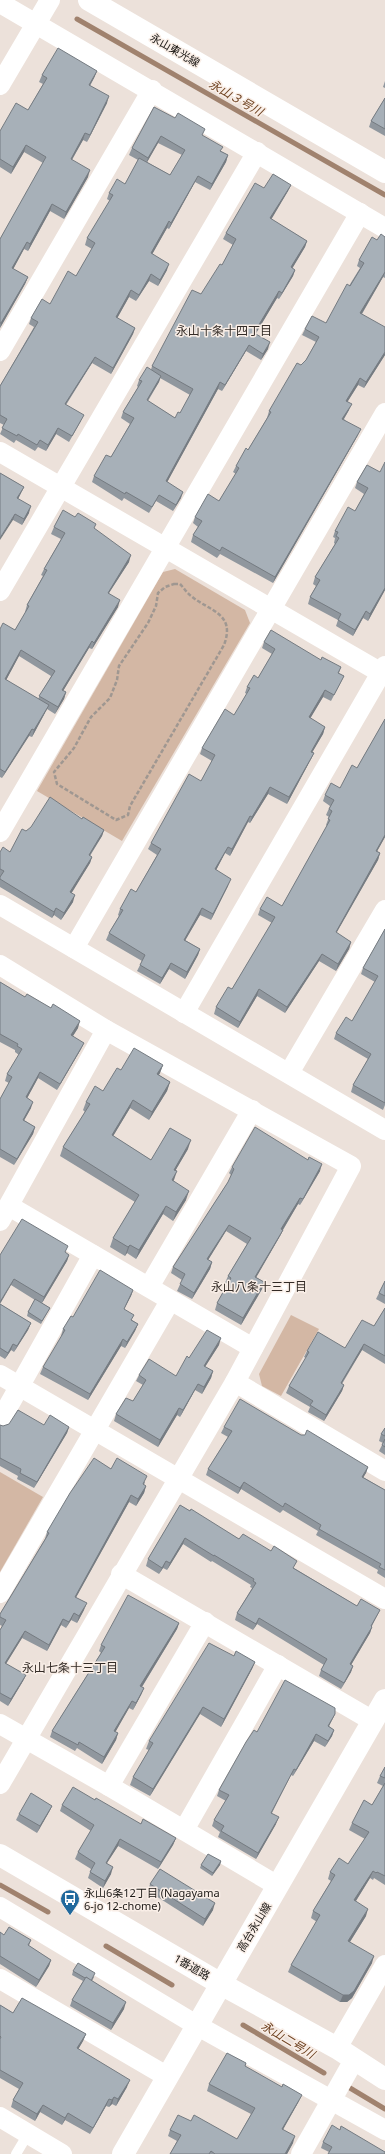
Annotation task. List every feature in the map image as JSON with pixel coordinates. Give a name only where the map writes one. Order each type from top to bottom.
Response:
[{"type":"street","points":[[0,86],[50,0]]},
{"type":"street","name":"永山東光線","points":[[89,0],[385,172]]},
{"type":"street","points":[[0,2],[258,152],[385,228]]},
{"type":"street","points":[[0,351],[152,90]]},
{"type":"street","points":[[0,591],[258,152]]},
{"type":"street","points":[[0,832],[360,213]]},
{"type":"street","points":[[74,948],[385,413]]},
{"type":"street","points":[[0,452],[270,609],[384,671],[184,1013]]},
{"type":"street","points":[[0,905],[385,1130]]},
{"type":"street","points":[[289,1073],[385,910]]},
{"type":"street","points":[[0,966],[106,1030],[351,1166],[235,1382],[121,1574],[0,1784]]},
{"type":"street","points":[[106,1030],[4,1213],[93,1255],[253,1348]]},
{"type":"street","points":[[149,1287],[252,1110]]},
{"type":"street","points":[[0,1421],[93,1255]]},
{"type":"street","points":[[0,1593],[170,1301]]},
{"type":"street","points":[[0,1375],[385,1599]]},
{"type":"street","points":[[235,1382],[385,1471]]},
{"type":"street","points":[[121,1574],[373,1721]]},
{"type":"street","points":[[109,1786],[205,1622]]},
{"type":"street","points":[[184,1830],[278,1665]]},
{"type":"street","name":"高台永山線","points":[[123,2154],[385,1700]]},
{"type":"street","points":[[0,1724],[109,1786],[278,1886]]},
{"type":"street","name":"1番道路","points":[[0,1855],[221,1984],[345,2054],[385,2079]]},
{"type":"street","points":[[0,1907],[198,2026],[385,2130]]},
{"type":"street","points":[[300,2154],[332,2100],[345,2054],[385,1965]]},
{"type":"street","points":[[0,1979],[168,2078]]},
{"type":"street","points":[[0,2117],[62,2154]]},
{"type":"lane","points":[[16,2154],[28,2134]]},
{"type":"path","points":[[180,584],[190,596],[220,614],[226,622],[228,635],[224,645],[136,797],[128,814],[116,820],[57,784],[54,772],[74,748],[91,717],[110,698],[118,680],[119,666],[148,623],[156,606],[158,593],[165,587],[180,584]]},
{"type":"shaded area","points":[[175,569],[245,610],[250,623],[122,841],[37,791],[163,572]]},
{"type":"shaded area","points":[[291,1315],[319,1329],[281,1396],[262,1386],[259,1374]]},
{"type":"shaded area","points":[[0,1472],[43,1497],[0,1572]]},
{"type":"building","points":[[58,48],[97,71],[89,85],[109,96],[90,135],[85,133],[71,159],[90,170],[66,212],[52,204],[30,244],[27,242],[12,268],[28,277],[0,323],[0,239],[46,157],[26,145],[13,167],[0,159],[0,131],[16,103],[28,110],[47,78],[42,75]]},
{"type":"building","points":[[385,98],[385,129],[371,121]]},
{"type":"building","points":[[154,107],[175,118],[178,113],[205,129],[202,135],[223,147],[220,151],[228,155],[212,184],[198,176],[171,223],[169,221],[151,253],[169,264],[160,280],[151,274],[139,295],[131,290],[116,317],[135,328],[113,368],[95,357],[65,404],[84,415],[72,436],[58,428],[48,445],[40,440],[37,445],[18,434],[17,436],[2,428],[7,419],[0,415],[0,386],[38,322],[31,318],[42,299],[50,304],[68,271],[76,276],[95,243],[87,238],[113,195],[109,193],[117,179],[125,184],[139,158],[170,175],[185,150],[161,136],[148,158],[132,148]]},
{"type":"building","points":[[273,174],[291,185],[270,218],[307,241],[291,267],[295,270],[282,293],[279,291],[254,333],[270,342],[263,354],[249,345],[225,385],[220,382],[166,481],[183,492],[176,505],[159,495],[152,507],[126,492],[125,494],[94,476],[106,455],[111,457],[134,418],[123,412],[142,381],[139,380],[147,367],[161,376],[147,400],[175,418],[178,412],[180,413],[193,389],[152,366],[192,290],[201,294],[220,264],[222,265],[236,239],[226,233],[255,183],[264,188]]},
{"type":"building","points":[[381,234],[385,237],[385,272],[360,313],[385,327],[385,352],[366,382],[360,378],[346,401],[352,404],[342,419],[361,429],[275,577],[222,547],[220,551],[193,535],[202,521],[195,517],[208,494],[219,501],[239,468],[236,466],[246,448],[248,450],[271,412],[269,411],[297,363],[301,365],[306,360],[319,337],[305,329],[312,316],[326,323],[347,284],[350,286],[364,263],[359,260],[372,237],[377,240]]},
{"type":"building","points":[[385,462],[385,588],[370,614],[366,611],[355,630],[338,620],[341,614],[310,597],[320,580],[315,577],[339,538],[336,536],[338,532],[335,531],[348,507],[355,511],[368,488],[357,482],[367,465],[380,472]]},
{"type":"building","points":[[0,473],[24,487],[17,498],[31,506],[24,519],[15,514],[0,538]]},
{"type":"building","points":[[63,510],[75,517],[78,513],[96,524],[94,528],[131,555],[108,593],[120,600],[94,643],[92,641],[62,690],[66,692],[58,707],[39,696],[55,671],[21,650],[5,679],[49,705],[5,772],[0,769],[0,629],[3,623],[15,630],[29,606],[27,605],[47,570],[44,569],[65,533],[54,527]]},
{"type":"building","points":[[271,630],[321,660],[322,657],[341,667],[338,673],[344,676],[334,695],[325,690],[309,717],[325,727],[311,752],[314,753],[289,797],[270,787],[252,817],[250,816],[232,849],[228,847],[215,869],[231,879],[213,914],[202,908],[184,940],[200,949],[187,972],[171,963],[162,978],[140,965],[145,955],[109,933],[123,910],[120,909],[131,889],[136,892],[161,849],[151,843],[189,774],[201,781],[215,755],[202,748],[225,709],[234,715],[250,688],[247,687],[254,675],[258,678],[275,649],[264,642]]},
{"type":"building","points":[[385,719],[385,835],[376,851],[380,853],[336,932],[351,942],[338,964],[322,954],[287,1007],[259,989],[240,1022],[216,1007],[228,987],[232,989],[275,917],[260,909],[267,897],[282,906],[330,820],[328,819],[332,811],[329,809],[334,800],[325,795],[331,783],[340,788],[352,765],[357,768]]},
{"type":"building","points":[[50,797],[82,819],[83,817],[104,830],[89,855],[92,857],[70,892],[75,895],[64,913],[56,908],[54,912],[0,879],[4,871],[0,869],[0,852],[3,847],[10,852],[22,829],[26,831],[31,827]]},
{"type":"building","points":[[385,929],[385,1103],[353,1085],[371,1054],[336,1033],[346,1017],[352,1021],[378,976],[363,968]]},
{"type":"building","points":[[0,982],[25,997],[27,994],[51,1008],[53,1004],[80,1021],[71,1035],[84,1043],[60,1084],[40,1072],[26,1097],[33,1102],[23,1120],[35,1127],[17,1159],[0,1149],[0,1099],[12,1077],[7,1074],[22,1049],[17,1046],[18,1044],[0,1034]]},
{"type":"building","points":[[134,1048],[163,1065],[157,1074],[170,1082],[152,1112],[133,1100],[112,1135],[151,1160],[170,1128],[191,1140],[174,1170],[177,1171],[172,1180],[189,1191],[176,1212],[166,1206],[139,1250],[130,1245],[128,1247],[113,1238],[139,1195],[63,1147],[90,1104],[86,1102],[95,1086],[103,1091],[117,1068],[121,1070]]},
{"type":"building","points":[[255,1127],[308,1160],[309,1157],[322,1164],[303,1199],[300,1198],[281,1229],[283,1230],[255,1277],[264,1282],[243,1318],[217,1303],[231,1278],[228,1276],[251,1238],[229,1225],[207,1259],[212,1262],[194,1293],[180,1284],[185,1274],[173,1267],[228,1182],[234,1169],[232,1167]]},
{"type":"building","points":[[22,1219],[68,1246],[65,1252],[69,1255],[44,1297],[14,1279],[0,1302],[0,1255]]},
{"type":"building","points":[[100,1270],[133,1290],[124,1309],[134,1315],[131,1320],[138,1324],[127,1342],[123,1339],[90,1394],[43,1367],[65,1330],[63,1329],[71,1316],[73,1317]]},
{"type":"building","points":[[385,1281],[385,1296],[379,1293]]},
{"type":"building","points":[[35,1299],[50,1308],[42,1321],[28,1312]]},
{"type":"building","points":[[0,1304],[31,1323],[17,1346],[13,1344],[8,1353],[0,1348]]},
{"type":"building","points":[[385,1308],[385,1356],[364,1344],[341,1383],[344,1385],[326,1415],[310,1405],[313,1401],[289,1386],[309,1352],[307,1351],[318,1332],[345,1348],[362,1320],[374,1326]]},
{"type":"building","points":[[207,1330],[221,1338],[204,1366],[213,1371],[204,1387],[198,1384],[183,1410],[179,1408],[160,1440],[116,1414],[126,1398],[133,1401],[146,1380],[139,1375],[149,1359],[176,1376],[187,1356],[189,1358]]},
{"type":"building","points":[[240,1399],[301,1435],[305,1435],[307,1430],[368,1467],[362,1477],[385,1490],[385,1570],[379,1567],[381,1564],[319,1529],[321,1525],[285,1503],[283,1507],[244,1482],[240,1488],[208,1469],[232,1431],[224,1427]]},
{"type":"building","points":[[18,1410],[44,1425],[50,1415],[69,1427],[37,1482],[20,1473],[21,1469],[0,1458],[0,1425],[3,1426],[9,1424]]},
{"type":"building","points":[[385,1428],[385,1436],[381,1434]]},
{"type":"building","points":[[385,1439],[385,1447],[382,1445]]},
{"type":"building","points":[[94,1458],[111,1469],[117,1458],[147,1476],[143,1484],[146,1486],[138,1499],[131,1495],[75,1597],[87,1603],[79,1616],[74,1613],[69,1622],[63,1619],[49,1645],[25,1631],[5,1663],[26,1675],[11,1699],[0,1693],[0,1630],[6,1620],[0,1617],[0,1614],[49,1533],[47,1532],[70,1493]]},
{"type":"building","points":[[180,1505],[190,1511],[191,1509],[239,1539],[243,1534],[271,1551],[274,1546],[297,1561],[293,1568],[357,1606],[361,1599],[380,1610],[371,1626],[372,1627],[350,1664],[353,1666],[344,1683],[321,1670],[327,1659],[259,1618],[256,1624],[237,1613],[256,1583],[253,1581],[254,1579],[185,1538],[170,1563],[166,1561],[162,1568],[148,1559]]},
{"type":"building","points":[[128,1595],[179,1623],[140,1686],[144,1688],[136,1703],[132,1701],[114,1731],[118,1733],[104,1757],[79,1742],[78,1745],[52,1731],[105,1647],[101,1645]]},
{"type":"building","points":[[209,1643],[234,1656],[236,1651],[255,1662],[224,1719],[203,1707],[153,1789],[133,1777],[153,1743],[149,1741]]},
{"type":"building","points":[[285,1680],[335,1708],[335,1714],[328,1726],[334,1730],[328,1741],[316,1734],[296,1770],[294,1769],[271,1813],[279,1817],[258,1853],[221,1831],[224,1826],[214,1820],[229,1795],[219,1790],[246,1742],[254,1730],[257,1732]]},
{"type":"building","points":[[385,1767],[385,1778],[380,1776]]},
{"type":"building","points":[[385,1783],[385,1876],[373,1871],[354,1900],[368,1909],[348,1941],[374,1956],[354,1991],[349,1995],[343,1995],[291,1965],[320,1915],[313,1911],[335,1875],[330,1872],[339,1858],[348,1864],[369,1832],[352,1823],[364,1800],[372,1805]]},
{"type":"building","points":[[73,1787],[95,1800],[96,1798],[141,1824],[143,1819],[176,1838],[161,1862],[120,1839],[106,1863],[113,1867],[105,1881],[90,1872],[95,1863],[78,1852],[94,1825],[62,1805]]},
{"type":"building","points":[[31,1793],[52,1806],[40,1826],[19,1814]]},
{"type":"building","points":[[208,1854],[221,1861],[213,1873],[201,1865]]},
{"type":"building","points":[[160,1869],[215,1903],[205,1919],[150,1884]]},
{"type":"building","points":[[9,1927],[31,1940],[28,1945],[51,1960],[39,1980],[0,1956],[0,1932],[4,1935]]},
{"type":"building","points":[[78,1963],[95,1973],[91,1981],[73,1971]]},
{"type":"building","points":[[86,1977],[126,2002],[113,2023],[72,2000]]},
{"type":"building","points":[[22,1998],[86,2034],[77,2048],[130,2080],[118,2099],[114,2097],[112,2100],[109,2099],[93,2128],[68,2113],[65,2118],[43,2105],[37,2114],[13,2100],[23,2083],[0,2070],[0,2005],[13,2013]]},
{"type":"building","points":[[227,2053],[246,2063],[245,2066],[282,2087],[283,2084],[302,2095],[282,2129],[295,2136],[285,2154],[215,2154],[211,2151],[209,2154],[170,2154],[181,2135],[170,2130],[178,2115],[191,2121],[194,2115],[237,2139],[255,2108],[209,2084]]},
{"type":"building","points":[[332,2125],[340,2130],[341,2126],[385,2152],[385,2154],[328,2154],[332,2147],[323,2142]]},
{"type":"waterway","name":"永山３号川","points":[[77,19],[385,195]]},
{"type":"waterway","name":"永山二号川","points":[[0,1885],[48,1912]]},
{"type":"waterway","name":"永山二号川","points":[[106,1946],[172,1985]]},
{"type":"waterway","name":"永山二号川","points":[[243,2025],[324,2073]]},
{"type":"waterway","name":"永山二号川","points":[[350,2088],[385,2109]]},
{"type":"place","name":"永山6条12丁目 (Nagayama 6-jo 12-chome)","points":[[70,1916]]},
{"type":"district","name":"永山十条十四丁目","points":[[224,331]]},
{"type":"district","name":"永山八条十三丁目","points":[[259,1287]]},
{"type":"district","name":"永山七条十三丁目","points":[[70,1668]]}]
